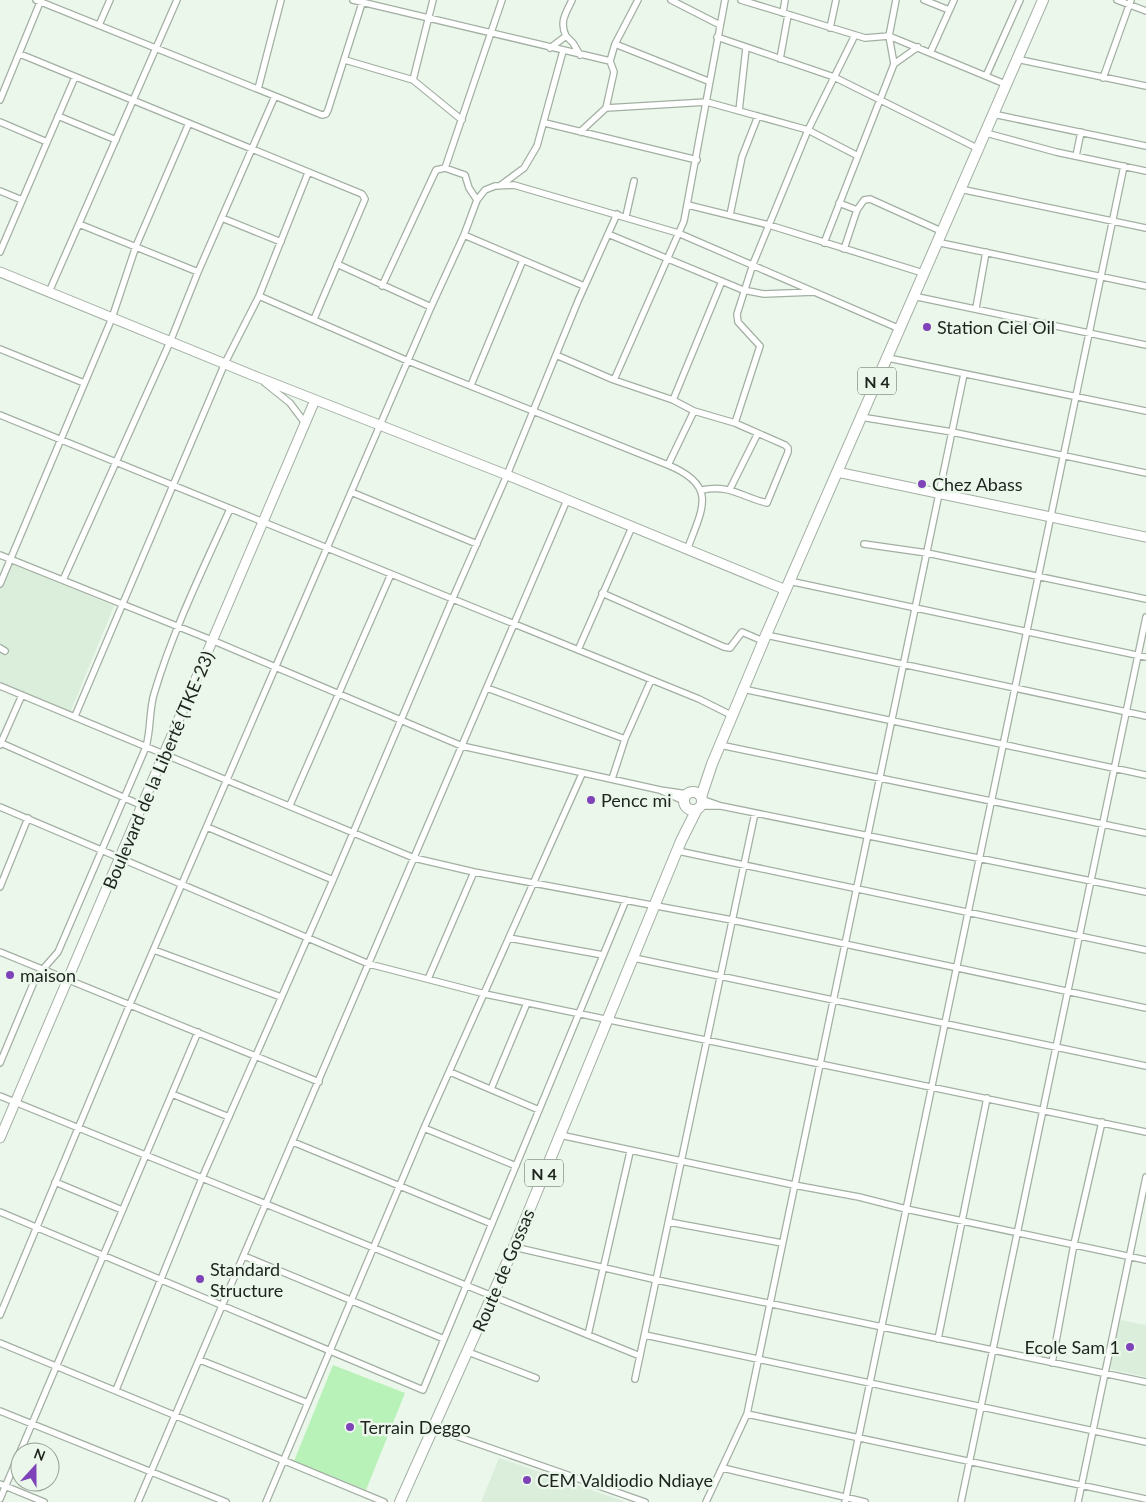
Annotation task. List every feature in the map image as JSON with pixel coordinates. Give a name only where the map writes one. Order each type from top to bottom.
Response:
[{"type":"main road","name":"N 4","points":[[694,801],[712,764],[888,358],[936,242],[979,149],[1005,84],[1043,0]]},
{"type":"main road","name":"Route de Gossas","points":[[400,1502],[514,1247],[656,906],[678,851],[694,801]]},
{"type":"street","points":[[99,25],[110,0]]},
{"type":"street","points":[[49,292],[177,0]]},
{"type":"street","points":[[258,89],[281,0]]},
{"type":"street","points":[[353,0],[610,61]]},
{"type":"street","points":[[413,80],[433,0]]},
{"type":"street","points":[[445,168],[502,0]]},
{"type":"street","points":[[572,0],[562,20],[562,28],[580,55]]},
{"type":"street","points":[[580,132],[606,108],[614,72],[610,61],[615,44],[638,0]]},
{"type":"street","points":[[671,0],[720,25]]},
{"type":"street","points":[[614,380],[668,259],[688,205],[708,81],[725,0]]},
{"type":"street","points":[[741,0],[870,39],[889,36],[931,51],[1005,84]]},
{"type":"street","points":[[780,60],[786,14],[785,0]]},
{"type":"street","points":[[830,28],[836,0]]},
{"type":"street","points":[[894,64],[889,36],[896,0]]},
{"type":"street","points":[[924,0],[950,10]]},
{"type":"street","points":[[931,51],[954,0]]},
{"type":"street","points":[[986,76],[1020,0]]},
{"type":"street","points":[[1117,0],[1130,3],[1146,11]]},
{"type":"street","points":[[0,100],[20,54],[39,1],[275,96],[326,114],[345,60],[362,1]]},
{"type":"street","points":[[1104,78],[1130,3]]},
{"type":"street","points":[[735,422],[760,346],[738,322],[737,314],[743,290],[808,130],[855,35]]},
{"type":"street","points":[[550,48],[566,36]]},
{"type":"street","points":[[718,38],[834,78],[979,149]]},
{"type":"street","points":[[615,44],[708,81]]},
{"type":"street","points":[[824,243],[894,64],[918,47]]},
{"type":"street","points":[[739,110],[746,48]]},
{"type":"street","points":[[501,186],[524,168],[537,146],[545,124],[563,51]]},
{"type":"street","points":[[20,54],[364,197],[314,319]]},
{"type":"street","points":[[1016,59],[1146,86]]},
{"type":"street","points":[[345,60],[413,80],[462,120]]},
{"type":"street","points":[[0,252],[75,77]]},
{"type":"street","points":[[63,580],[170,342],[198,272],[275,96]]},
{"type":"street","points":[[606,108],[706,102],[808,130],[858,156]]},
{"type":"street","points":[[993,114],[1146,146]]},
{"type":"street","points":[[58,116],[116,140]]},
{"type":"street","points":[[730,215],[742,157],[758,116]]},
{"type":"street","points":[[0,122],[47,142]]},
{"type":"street","points":[[0,584],[112,318],[136,246],[189,123]]},
{"type":"street","points":[[545,124],[696,160]]},
{"type":"street","points":[[1076,156],[1081,132]]},
{"type":"street","points":[[986,133],[1076,156],[1146,171]]},
{"type":"street","points":[[846,1500],[1124,166]]},
{"type":"street","points":[[382,286],[436,170],[445,168],[465,175],[468,188],[477,200]]},
{"type":"street","points":[[75,716],[225,363],[259,296],[308,173]]},
{"type":"street","points":[[626,216],[634,182]]},
{"type":"street","points":[[0,1316],[130,1004],[431,307],[464,235],[477,200],[485,190],[514,185],[626,216],[678,233],[900,329]]},
{"type":"street","points":[[960,189],[1146,228]]},
{"type":"street","points":[[0,191],[22,200]]},
{"type":"street","points":[[844,249],[857,210],[864,200],[870,199],[941,231]]},
{"type":"street","points":[[839,203],[857,210]]},
{"type":"street","points":[[688,205],[769,225],[923,273]]},
{"type":"street","points":[[116,1390],[202,1178],[334,880],[507,475],[584,286],[617,214]]},
{"type":"street","points":[[222,218],[281,242]]},
{"type":"street","points":[[79,224],[198,272]]},
{"type":"street","points":[[608,234],[743,290],[764,294],[816,292]]},
{"type":"street","points":[[464,235],[584,286]]},
{"type":"street","points":[[936,242],[1146,286]]},
{"type":"street","points":[[976,308],[986,252]]},
{"type":"street","points":[[471,385],[523,260]]},
{"type":"street","points":[[336,264],[431,307]]},
{"type":"street","points":[[0,272],[314,400],[507,475],[687,550],[788,586],[915,608],[1146,657]]},
{"type":"street","points":[[673,400],[722,281]]},
{"type":"street","points":[[259,296],[408,361],[682,471],[696,481],[702,490],[703,502],[700,516],[687,550]]},
{"type":"street","points":[[913,296],[1146,345]]},
{"type":"street","points":[[0,349],[84,383]]},
{"type":"street","points":[[556,355],[614,380],[673,400],[694,411],[735,422],[788,448],[767,503],[730,489],[716,486],[702,490]]},
{"type":"street","points":[[888,358],[1146,411]]},
{"type":"street","points":[[706,1502],[747,1414],[964,374]]},
{"type":"street","points":[[257,377],[282,394],[305,422]]},
{"type":"street","name":"Boulevard de la Liberté (TKE-23)","points":[[0,1138],[214,641],[314,400]]},
{"type":"street","points":[[668,465],[694,411]]},
{"type":"street","points":[[1,417],[578,650],[732,716]]},
{"type":"street","points":[[861,417],[952,432],[1146,473]]},
{"type":"street","points":[[730,489],[758,433]]},
{"type":"street","points":[[837,472],[1146,537]]},
{"type":"street","points":[[351,492],[477,544]]},
{"type":"street","points":[[138,1502],[567,500]]},
{"type":"street","points":[[0,1064],[21,1008],[36,977],[58,952],[146,747],[150,734],[151,704],[178,627],[230,509]]},
{"type":"street","points":[[578,650],[632,527]]},
{"type":"street","points":[[864,544],[927,553],[1146,599]]},
{"type":"street","points":[[0,555],[214,641],[462,746],[660,790],[694,801],[1146,892]]},
{"type":"street","points":[[290,805],[391,574]]},
{"type":"street","points":[[602,593],[724,647],[730,648],[742,632],[1146,716]]},
{"type":"street","points":[[961,1502],[1146,617]]},
{"type":"street","points":[[612,779],[625,739],[651,680]]},
{"type":"street","points":[[0,686],[414,858],[474,872],[732,920],[1146,1008]]},
{"type":"street","points":[[487,688],[625,739]]},
{"type":"street","points":[[743,690],[1146,776]]},
{"type":"street","points":[[22,695],[0,744],[143,806]]},
{"type":"street","points":[[720,745],[1146,833]]},
{"type":"street","points":[[266,1502],[424,1128],[582,774]]},
{"type":"street","points":[[0,807],[369,964],[485,994],[1146,1132]]},
{"type":"street","points":[[636,1379],[755,813]]},
{"type":"street","points":[[0,887],[1,880],[28,818]]},
{"type":"street","points":[[207,827],[334,880]]},
{"type":"street","points":[[678,851],[1146,950]]},
{"type":"street","points":[[428,979],[474,872]]},
{"type":"street","points":[[0,1212],[423,1390],[626,900]]},
{"type":"street","points":[[509,938],[603,955]]},
{"type":"street","points":[[154,950],[282,997]]},
{"type":"street","points":[[0,952],[319,1082]]},
{"type":"street","points":[[634,958],[1146,1066]]},
{"type":"street","points":[[491,1089],[527,1003]]},
{"type":"street","points":[[24,1442],[198,1032]]},
{"type":"street","points":[[450,1072],[539,1110]]},
{"type":"street","points":[[172,1094],[229,1117]]},
{"type":"street","points":[[0,1096],[640,1356]]},
{"type":"street","points":[[938,1339],[986,1098]]},
{"type":"street","points":[[1052,1363],[1074,1244],[1102,1122]]},
{"type":"street","points":[[424,1128],[516,1166]]},
{"type":"street","points":[[560,1136],[794,1186],[859,1197],[906,1209],[1146,1260]]},
{"type":"street","points":[[293,1142],[492,1224]]},
{"type":"street","points":[[588,1335],[605,1268],[630,1152]]},
{"type":"street","points":[[1078,1502],[1146,1177]]},
{"type":"street","points":[[55,1182],[122,1210]]},
{"type":"street","points":[[668,1222],[782,1243]]},
{"type":"street","points":[[514,1247],[657,1280],[1146,1382]]},
{"type":"street","points":[[244,1256],[444,1339]]},
{"type":"street","points":[[645,1336],[981,1405],[1146,1442]]},
{"type":"street","points":[[0,1343],[384,1502]]},
{"type":"street","points":[[468,1352],[536,1378]]},
{"type":"street","points":[[200,1360],[308,1402]]},
{"type":"street","points":[[0,1411],[226,1502]]},
{"type":"street","points":[[747,1414],[1146,1499]]},
{"type":"street","points":[[433,1428],[645,1502]]},
{"type":"street","points":[[723,1468],[846,1500],[864,1502]]},
{"type":"street","points":[[0,1499],[3,1485],[10,1471]]},
{"type":"street","points":[[3,1485],[44,1502]]},
{"type":"shaded area","points":[[11,563],[114,606],[70,713],[0,683],[0,587]]},
{"type":"shaded area","name":"Ecole Sam 1","points":[[1120,1320],[1146,1325],[1146,1377],[1110,1369]]},
{"type":"shaded area","name":"CEM Valdiodio Ndiaye","points":[[499,1458],[626,1502],[481,1502]]},
{"type":"green space","name":"Terrain Deggo","points":[[333,1365],[405,1393],[366,1490],[294,1461]]},
{"type":"place","name":"Station Ciel Oil","points":[[927,327]]},
{"type":"place","name":"Chez Abass","points":[[922,484]]},
{"type":"place","name":"Pencc mi","points":[[591,800]]},
{"type":"place","name":"maison","points":[[10,975]]},
{"type":"place","name":"Standard Structure","points":[[200,1279]]},
{"type":"place","name":"Ecole Sam 1","points":[[1130,1347]]},
{"type":"place","name":"Terrain Deggo","points":[[350,1427]]},
{"type":"place","name":"CEM Valdiodio Ndiaye","points":[[527,1480]]}]
